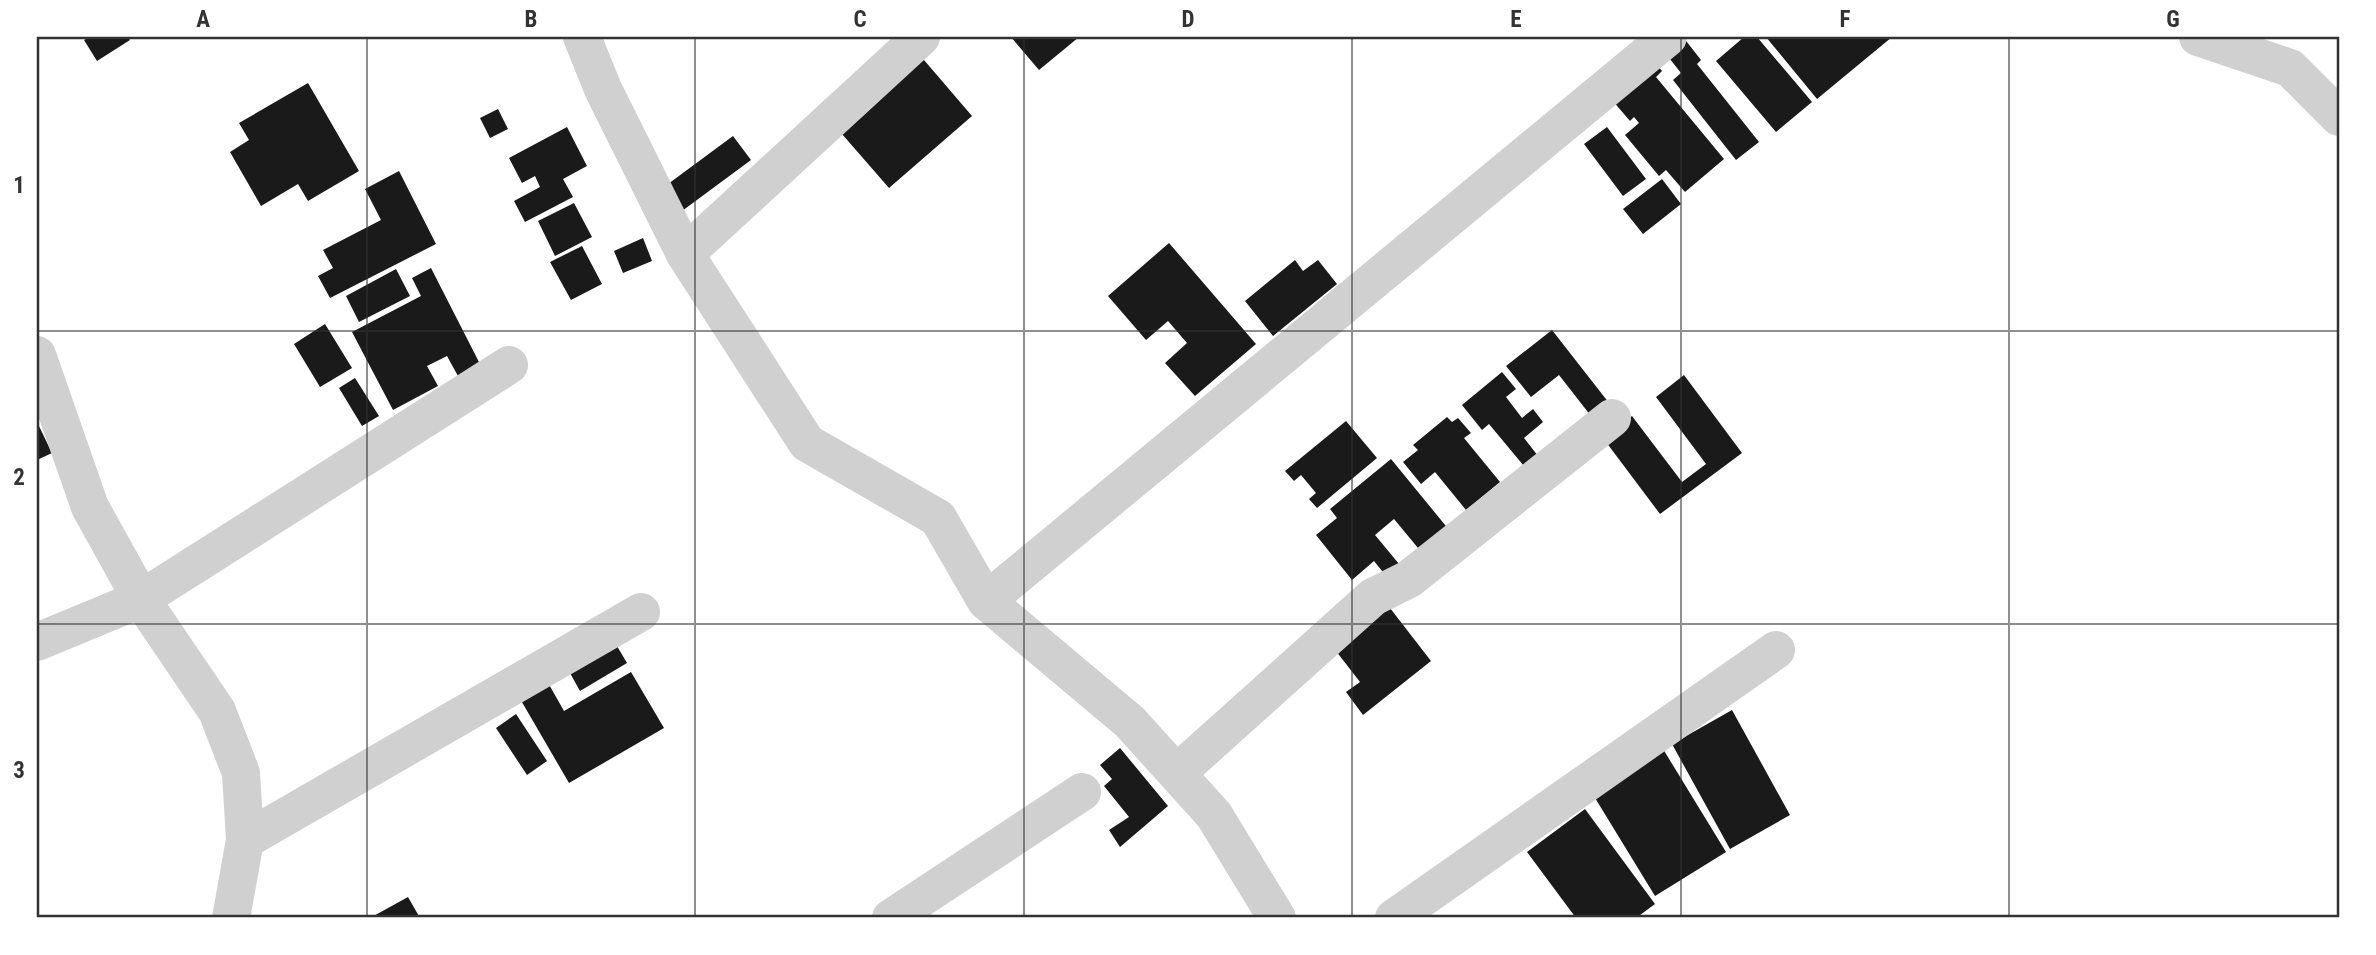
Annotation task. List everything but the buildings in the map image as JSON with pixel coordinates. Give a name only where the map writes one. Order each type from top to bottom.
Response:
[{"type":"street","points":[[582,37],[603,89],[685,254],[807,443],[938,518],[986,601],[1130,722],[1214,816],[1277,918]]},
{"type":"street","points":[[685,254],[922,37]]},
{"type":"street","points":[[986,601],[1668,37]]},
{"type":"street","points":[[2198,37],[2290,68],[2339,117]]},
{"type":"street","points":[[37,355],[90,507],[141,599],[217,711],[241,773],[245,840],[232,918]]},
{"type":"street","points":[[37,642],[141,599],[509,365]]},
{"type":"street","points":[[1177,774],[1373,597],[1409,579],[1612,418]]},
{"type":"street","points":[[245,840],[641,612]]},
{"type":"street","points":[[1394,918],[1776,650]]},
{"type":"street","points":[[891,918],[1082,792]]}]
